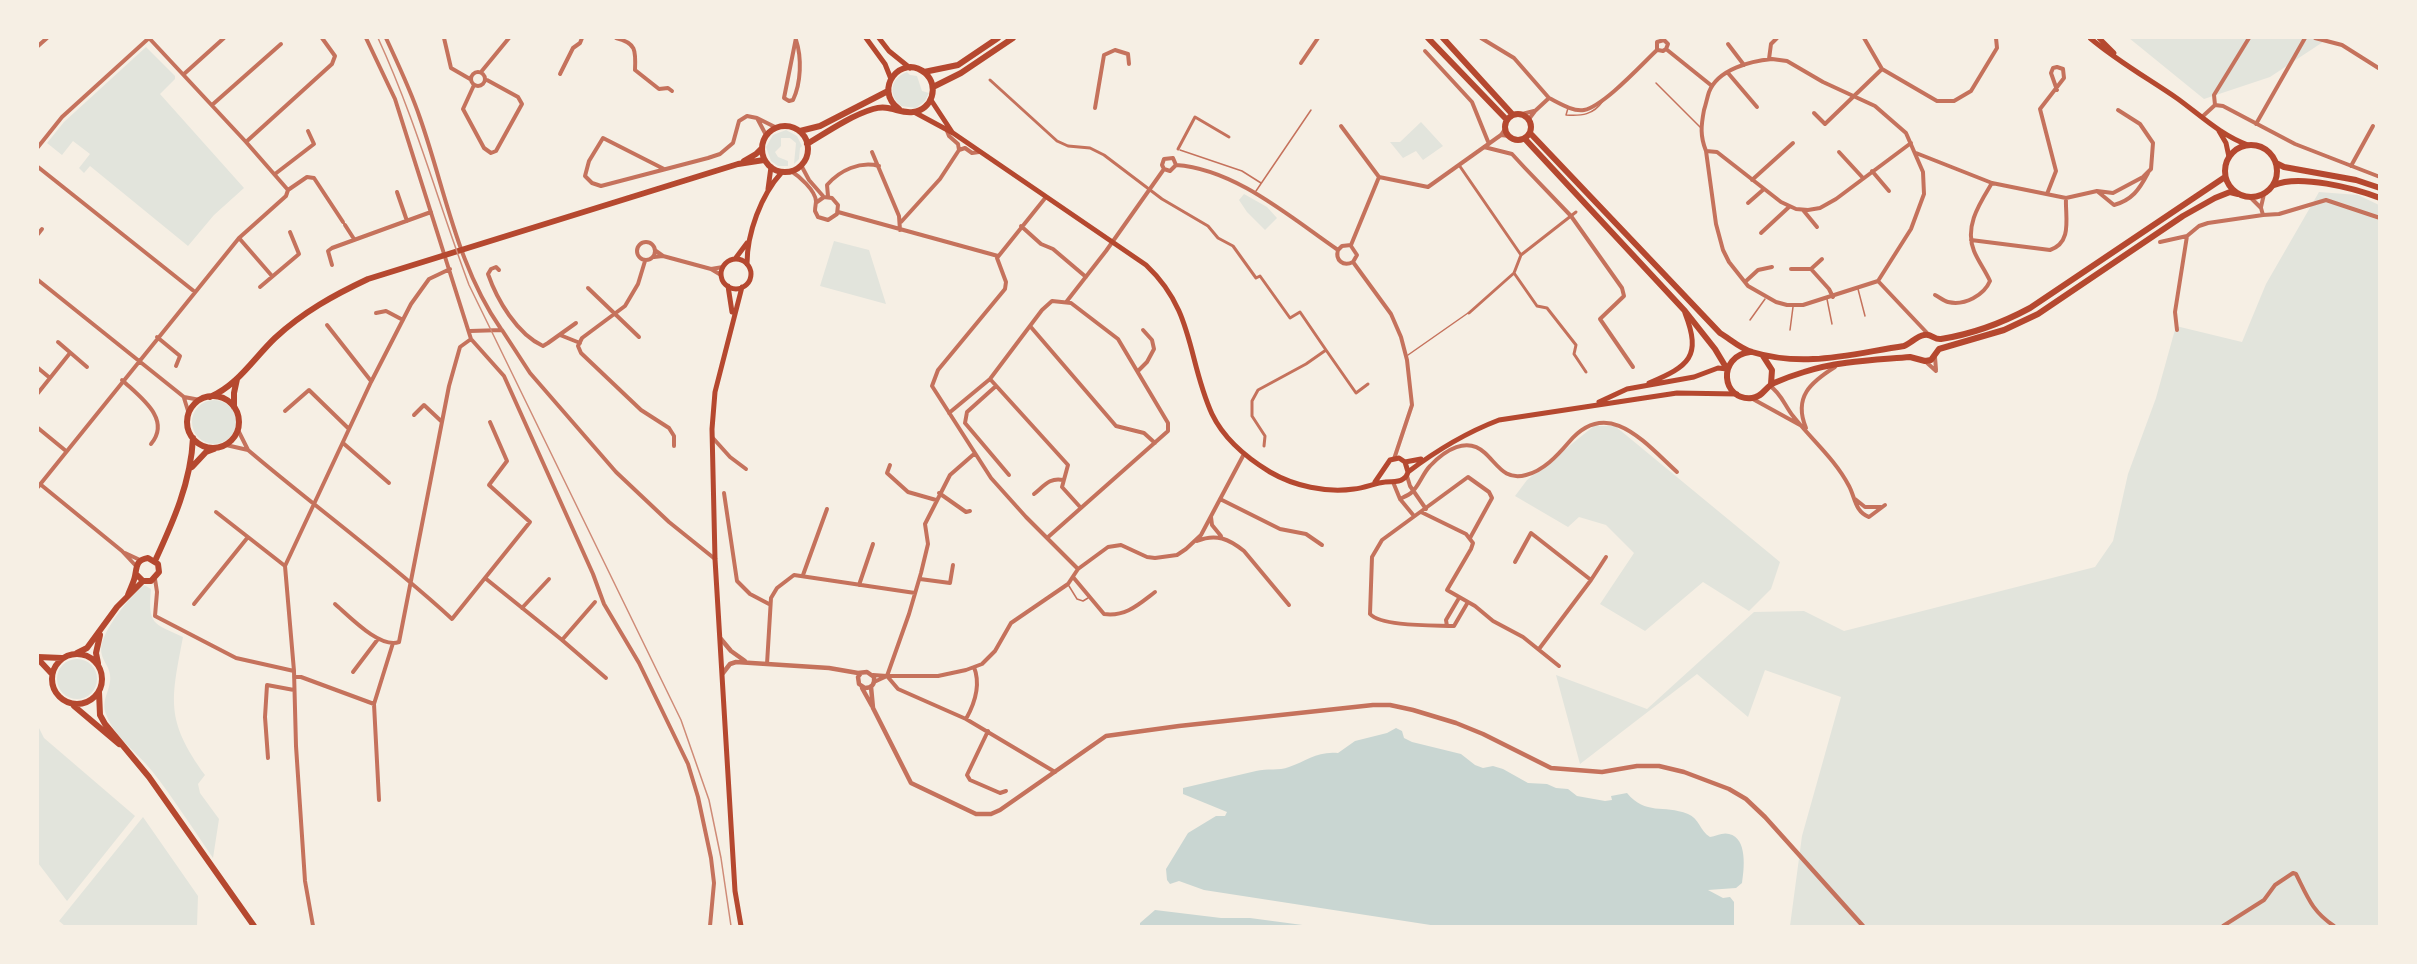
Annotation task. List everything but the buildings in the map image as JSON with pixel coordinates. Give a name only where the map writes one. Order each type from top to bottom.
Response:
[{"type":"main road","points":[[867,38],[891,78]]},
{"type":"main road","points":[[879,38],[889,51],[910,68],[924,72],[958,65],[998,38]]},
{"type":"main road","points":[[933,87],[975,64],[1013,38]]},
{"type":"main road","points":[[1428,38],[1507,120]]},
{"type":"main road","points":[[1443,38],[1513,115]]},
{"type":"main road","points":[[807,144],[872,109],[886,106],[914,112],[950,132],[1112,242],[1163,281],[1182,313],[1213,416],[1237,448],[1276,476],[1317,488],[1355,489],[1372,484],[1399,481],[1426,457],[1475,429],[1499,420],[1677,393],[1737,394],[1751,398],[1759,396],[1770,385],[1805,371],[1910,357],[1922,359],[1935,357],[1939,350],[2017,325],[2038,314],[2183,216],[2215,198],[2230,192],[2250,197],[2264,194],[2273,185],[2277,175],[2276,164],[2265,149],[2236,141],[2090,38]]},
{"type":"main road","points":[[2099,38],[2119,59]]},
{"type":"main road","points":[[899,109],[892,103],[888,91],[891,78],[900,70],[910,68]]},
{"type":"main road","points":[[914,112],[924,108],[931,100],[933,87],[924,72]]},
{"type":"main road","points":[[800,131],[820,126],[888,91]]},
{"type":"main road","points":[[931,100],[950,132]]},
{"type":"main road","points":[[1530,133],[1525,139],[1516,140],[1503,132],[1507,120],[1513,115],[1522,114],[1529,120],[1530,133],[1720,333],[1750,352],[1763,356],[1808,361],[1904,346],[1929,335],[1936,339],[1956,336],[2004,322],[2030,308],[2225,177]]},
{"type":"main road","points":[[789,126],[800,131],[807,144],[801,165],[791,171],[782,172],[771,167],[764,160],[762,148],[766,135],[775,128],[789,126]]},
{"type":"main road","points":[[2217,128],[2226,143],[2229,157]]},
{"type":"main road","points":[[1525,139],[1685,311],[1715,349],[1727,369],[1729,385],[1737,394]]},
{"type":"main road","points":[[2238,194],[2230,187],[2225,177],[2225,167],[2229,157],[2237,149],[2248,145]]},
{"type":"main road","points":[[738,164],[762,148]]},
{"type":"main road","points":[[155,561],[190,469],[193,438],[188,426],[189,414],[200,400],[226,388],[237,379],[278,336],[327,299],[368,279],[433,258],[738,164],[764,160]]},
{"type":"main road","points":[[2276,164],[2356,180],[2379,188]]},
{"type":"main road","points":[[768,191],[771,167]]},
{"type":"main road","points":[[733,320],[728,286],[721,275],[723,267],[734,259],[748,241],[768,191],[782,172]]},
{"type":"main road","points":[[2273,185],[2288,180],[2359,190],[2379,198]]},
{"type":"main road","points":[[728,286],[742,287],[748,282],[750,276],[747,264],[748,241]]},
{"type":"main road","points":[[734,259],[747,264]]},
{"type":"main road","points":[[741,927],[735,891],[715,559],[712,437],[715,392],[742,287]]},
{"type":"main road","points":[[1642,386],[1673,373],[1688,360],[1694,341],[1685,311]]},
{"type":"main road","points":[[1917,339],[1914,352],[1922,359]]},
{"type":"main road","points":[[1936,339],[1939,350]]},
{"type":"main road","points":[[1727,369],[1736,357],[1750,352]]},
{"type":"main road","points":[[1763,356],[1772,370],[1770,385]]},
{"type":"main road","points":[[1592,405],[1627,389],[1694,377],[1718,368],[1727,369]]},
{"type":"main road","points":[[234,407],[237,379]]},
{"type":"main road","points":[[193,438],[206,447],[214,448],[226,445],[238,430],[238,414],[234,407],[224,399],[210,397]]},
{"type":"main road","points":[[190,469],[196,461],[214,448]]},
{"type":"main road","points":[[1372,484],[1385,469],[1387,463],[1394,459],[1405,462],[1426,457]]},
{"type":"main road","points":[[1405,462],[1407,474]]},
{"type":"main road","points":[[1385,469],[1388,478],[1393,481]]},
{"type":"main road","points":[[127,597],[138,563],[148,558],[164,541]]},
{"type":"main road","points":[[38,658],[63,658],[87,648],[117,607],[143,581],[155,579],[159,568],[155,561],[148,558]]},
{"type":"main road","points":[[136,574],[143,581]]},
{"type":"main road","points":[[101,631],[96,653],[103,679],[99,692],[100,715],[166,801],[254,927]]},
{"type":"main road","points":[[74,654],[88,656],[99,666]]},
{"type":"main road","points":[[38,658],[52,674],[53,689],[57,696],[71,704],[126,750]]},
{"type":"main road","points":[[52,674],[63,658]]},
{"type":"main road","points":[[71,704],[87,703],[99,692]]},
{"type":"street","points":[[38,46],[46,38]]},
{"type":"street","points":[[38,144],[62,117],[149,38],[288,190]]},
{"type":"street","points":[[184,74],[224,38]]},
{"type":"street","points":[[246,142],[332,64],[335,56],[322,38]]},
{"type":"street","points":[[366,38],[395,99],[471,339],[504,376],[589,563],[604,604],[639,663],[688,764],[698,797],[711,858],[714,883],[710,927]]},
{"type":"street","points":[[386,38],[420,118],[456,238],[490,314],[530,373],[616,472],[684,535],[715,559]]},
{"type":"street","points":[[444,38],[451,68],[470,79],[474,85]]},
{"type":"street","points":[[470,79],[481,72],[509,38]]},
{"type":"street","points":[[560,74],[573,48],[580,43],[582,38]]},
{"type":"street","points":[[616,38],[633,45],[636,56],[634,70],[659,89],[668,88],[672,91]]},
{"type":"street","points":[[1301,63],[1318,38]]},
{"type":"street","points":[[1481,38],[1514,58],[1549,98],[1568,107],[1584,110],[1607,97],[1658,50],[1666,50],[1712,86]]},
{"type":"street","points":[[1769,59],[1771,44],[1778,38]]},
{"type":"street","points":[[1864,38],[1882,69],[1937,101],[1954,101],[1971,92],[1997,48],[1996,38]]},
{"type":"street","points":[[2215,105],[2214,95],[2249,38]]},
{"type":"street","points":[[2256,124],[2305,38]]},
{"type":"street","points":[[2315,38],[2342,45],[2379,69]]},
{"type":"street","points":[[796,39],[800,57],[797,90],[793,100],[789,101],[784,98],[796,39]]},
{"type":"street","points":[[1658,50],[1657,42],[1665,39],[1668,44],[1666,50]]},
{"type":"street","points":[[212,105],[281,44]]},
{"type":"street","points":[[1728,44],[1744,65]]},
{"type":"street","points":[[1095,108],[1104,55],[1115,50],[1128,54],[1129,64]]},
{"type":"street","points":[[1425,51],[1472,102],[1489,144]]},
{"type":"street","points":[[1754,60],[1787,61],[1823,82],[1875,106],[1895,121],[1906,133],[1923,172],[1924,194],[1919,213],[1878,281],[1803,305],[1787,305],[1767,297],[1745,282],[1729,262],[1716,224],[1701,128],[1712,86],[1728,73],[1744,65],[1754,60]]},
{"type":"street","points":[[2047,194],[2056,171],[2040,109],[2056,90],[2064,78],[2063,69],[2057,67],[2053,68],[2051,73],[2056,90]]},
{"type":"street","points":[[1814,113],[1824,124],[1882,69]]},
{"type":"street","points":[[481,72],[487,80],[518,97],[522,104],[496,151],[492,153],[484,148],[463,109],[474,85],[487,80]]},
{"type":"street","points":[[1728,73],[1757,107]]},
{"type":"street","points":[[990,80],[1057,141],[1068,146],[1090,148],[1104,155],[1162,199],[1208,226],[1218,238],[1233,246],[1256,278],[1260,276],[1290,318],[1300,312],[1356,393],[1368,384]]},
{"type":"street","points":[[1529,120],[1549,98]]},
{"type":"street","points":[[2202,117],[2215,105],[2223,106],[2295,144],[2379,177]]},
{"type":"street","points":[[2097,191],[2114,205],[2127,201],[2140,189],[2151,169],[2152,142],[2140,124],[2118,110]]},
{"type":"street","points":[[1522,114],[1535,111]]},
{"type":"street","points":[[664,169],[603,138],[589,161],[585,176],[592,183],[601,186],[720,154],[733,143],[739,121],[747,116],[757,118],[775,128]]},
{"type":"street","points":[[1178,149],[1195,117],[1229,137]]},
{"type":"street","points":[[757,118],[766,135]]},
{"type":"street","points":[[1341,126],[1379,177],[1428,188],[1503,132]]},
{"type":"street","points":[[2351,166],[2373,126]]},
{"type":"street","points":[[275,174],[314,144],[308,131]]},
{"type":"street","points":[[901,222],[940,179],[958,150],[958,144],[949,136],[950,132]]},
{"type":"street","points":[[1752,180],[1793,142]]},
{"type":"street","points":[[1706,151],[1717,152],[1789,207],[1803,210],[1820,208],[1836,199],[1911,143]]},
{"type":"street","points":[[958,150],[965,147],[972,153],[980,152]]},
{"type":"street","points":[[1484,147],[1512,154],[1571,216],[1622,288],[1624,296],[1599,319],[1633,367]]},
{"type":"street","points":[[872,152],[901,222],[900,230]]},
{"type":"street","points":[[1839,152],[1863,178]]},
{"type":"street","points":[[1915,153],[1992,183],[2066,198],[2097,191],[2113,193],[2148,172]]},
{"type":"street","points":[[1164,169],[1162,162],[1168,157],[1174,159],[1176,165]]},
{"type":"street","points":[[826,196],[827,185],[841,174],[865,164],[879,166]]},
{"type":"street","points":[[801,165],[815,188],[836,202],[838,212]]},
{"type":"street","points":[[1164,169],[1170,171],[1176,165],[1193,166],[1228,177],[1338,250]]},
{"type":"street","points":[[1459,165],[1521,255]]},
{"type":"street","points":[[38,167],[195,292]]},
{"type":"street","points":[[1067,301],[1164,169]]},
{"type":"street","points":[[791,171],[800,178],[816,202],[815,213],[821,219],[830,220],[838,212]]},
{"type":"street","points":[[1872,171],[1889,191]]},
{"type":"street","points":[[138,563],[39,485],[239,238],[286,196],[288,190],[307,177],[312,177],[354,239]]},
{"type":"street","points":[[1351,245],[1379,177]]},
{"type":"street","points":[[1935,295],[1948,302],[1960,302],[1986,290],[1990,281],[1971,240],[1972,224],[1978,206],[1992,183]]},
{"type":"street","points":[[1748,203],[1764,189]]},
{"type":"street","points":[[397,192],[406,221]]},
{"type":"street","points":[[2260,208],[2264,194]]},
{"type":"street","points":[[816,202],[826,196]]},
{"type":"street","points":[[1046,197],[998,256],[1006,282],[1005,289],[934,378],[932,386],[974,454],[1005,496],[1078,569]]},
{"type":"street","points":[[2250,197],[2263,215]]},
{"type":"street","points":[[1971,240],[2050,250],[2058,247],[2064,237],[2067,222],[2066,198]]},
{"type":"street","points":[[2160,242],[2187,236],[2199,226],[2208,223],[2279,214],[2326,200],[2379,218]]},
{"type":"street","points":[[1761,233],[1789,207]]},
{"type":"street","points":[[1803,210],[1817,227]]},
{"type":"street","points":[[332,265],[328,251],[340,244],[431,212]]},
{"type":"street","points":[[838,212],[998,256]]},
{"type":"street","points":[[1469,313],[1514,273],[1521,255],[1576,213]]},
{"type":"street","points":[[1021,226],[1041,244],[1053,249],[1086,277]]},
{"type":"street","points":[[38,234],[42,229]]},
{"type":"street","points":[[260,287],[299,254],[290,232]]},
{"type":"street","points":[[2177,330],[2175,312],[2187,236]]},
{"type":"street","points":[[239,238],[272,276]]},
{"type":"street","points":[[645,261],[638,255],[640,244],[649,242],[663,256]]},
{"type":"street","points":[[1351,245],[1357,252],[1353,262],[1347,264],[1341,262],[1337,256],[1338,250],[1342,246],[1351,245]]},
{"type":"street","points":[[654,256],[656,251]]},
{"type":"street","points":[[579,343],[632,298],[645,261],[654,256],[663,256],[711,268],[723,267]]},
{"type":"street","points":[[1791,269],[1811,269],[1822,259]]},
{"type":"street","points":[[1353,262],[1391,314],[1401,337],[1406,357],[1412,405],[1394,459]]},
{"type":"street","points":[[499,270],[496,267],[491,268],[488,274],[501,302],[519,326],[543,346],[576,323]]},
{"type":"street","points":[[1745,282],[1758,270],[1773,267]]},
{"type":"street","points":[[711,268],[721,275]]},
{"type":"street","points":[[314,927],[305,882],[294,671],[285,566],[371,382],[411,304],[429,279],[450,269]]},
{"type":"street","points":[[1811,269],[1833,297]]},
{"type":"street","points":[[1514,273],[1537,306],[1547,308],[1576,345],[1574,354],[1586,372]]},
{"type":"street","points":[[38,280],[184,397],[200,400]]},
{"type":"street","points":[[1878,281],[1929,335]]},
{"type":"street","points":[[588,288],[639,337]]},
{"type":"street","points":[[949,413],[990,379],[1047,304],[1052,301],[1067,301],[1115,335],[1169,426],[1168,431],[1047,538]]},
{"type":"street","points":[[376,313],[386,311],[403,320]]},
{"type":"street","points":[[327,325],[371,382]]},
{"type":"street","points":[[1917,339],[1918,325]]},
{"type":"street","points":[[1030,326],[1116,426],[1144,433],[1155,444]]},
{"type":"street","points":[[470,331],[502,330]]},
{"type":"street","points":[[1138,371],[1147,362],[1154,349],[1152,340],[1143,330]]},
{"type":"street","points":[[560,335],[579,343]]},
{"type":"street","points":[[157,338],[180,356],[176,366]]},
{"type":"street","points":[[335,604],[378,639],[393,643],[399,642],[441,421],[459,347],[471,339]]},
{"type":"street","points":[[58,342],[87,367]]},
{"type":"street","points":[[579,343],[581,353],[588,360],[641,410],[669,428],[674,436],[674,446]]},
{"type":"street","points":[[1264,446],[1265,436],[1252,416],[1252,401],[1258,390],[1306,364],[1326,350]]},
{"type":"street","points":[[38,393],[70,353]]},
{"type":"street","points":[[1922,359],[1936,371],[1935,357]]},
{"type":"street","points":[[1808,431],[1801,406],[1807,389],[1814,381],[1837,365]]},
{"type":"street","points":[[38,368],[50,378]]},
{"type":"street","points":[[990,379],[1068,465],[1062,487],[1081,508]]},
{"type":"street","points":[[122,380],[158,417],[156,438],[151,444]]},
{"type":"street","points":[[1770,385],[1849,485],[1854,499],[1859,511],[1869,517],[1885,505],[1865,507],[1854,499]]},
{"type":"street","points":[[996,386],[967,412],[964,423],[1009,475]]},
{"type":"street","points":[[285,411],[309,390],[349,429]]},
{"type":"street","points":[[184,397],[189,414]]},
{"type":"street","points":[[1751,398],[1808,431]]},
{"type":"street","points":[[414,415],[424,405],[441,421]]},
{"type":"street","points":[[1400,499],[1414,492],[1430,465],[1464,444],[1474,445],[1507,475],[1522,476],[1532,474],[1548,463],[1586,426],[1601,421],[1617,424],[1636,436],[1677,472]]},
{"type":"street","points":[[238,430],[248,450],[313,505],[410,580],[452,619],[530,522],[489,485],[507,461],[490,422]]},
{"type":"street","points":[[38,428],[66,451]]},
{"type":"street","points":[[712,437],[730,457],[746,469]]},
{"type":"street","points":[[342,443],[389,483]]},
{"type":"street","points":[[226,445],[248,450]]},
{"type":"street","points":[[862,688],[886,676],[920,579],[928,544],[926,524],[939,493],[958,466],[974,454]]},
{"type":"street","points":[[1197,542],[1244,454]]},
{"type":"street","points":[[890,465],[887,473],[908,492],[936,500]]},
{"type":"street","points":[[1407,474],[1414,492],[1426,508]]},
{"type":"street","points":[[1468,602],[1454,626],[1396,623],[1375,619],[1370,614],[1372,557],[1382,540],[1468,477],[1489,492],[1492,498],[1470,538]]},
{"type":"street","points":[[1034,494],[1050,480],[1056,478],[1063,480]]},
{"type":"street","points":[[1393,481],[1400,499],[1414,516]]},
{"type":"street","points":[[724,493],[736,581],[750,594],[769,604]]},
{"type":"street","points":[[939,493],[966,512],[970,511]]},
{"type":"street","points":[[1220,499],[1280,529],[1306,534],[1322,545]]},
{"type":"street","points":[[803,575],[827,509]]},
{"type":"street","points":[[216,512],[285,566]]},
{"type":"street","points":[[1421,512],[1470,538],[1473,543],[1448,590],[1476,606],[1493,621],[1523,636],[1558,666]]},
{"type":"street","points":[[1211,516],[1212,525],[1221,537],[1244,551],[1289,605]]},
{"type":"street","points":[[1515,561],[1531,533],[1591,580]]},
{"type":"street","points":[[194,603],[248,537]]},
{"type":"street","points":[[723,675],[729,664],[748,663],[867,672],[886,676],[938,676],[974,667],[989,659],[1011,623],[1068,584],[1078,569],[1108,547],[1121,545],[1155,558],[1177,555],[1197,542],[1212,537],[1221,537]]},
{"type":"street","points":[[859,585],[873,544]]},
{"type":"street","points":[[1539,649],[1606,557]]},
{"type":"street","points":[[920,579],[950,583],[953,565]]},
{"type":"street","points":[[767,664],[769,604],[773,592],[794,575],[915,593]]},
{"type":"street","points":[[1073,577],[1104,614],[1119,615],[1128,612],[1155,592]]},
{"type":"street","points":[[485,578],[606,678]]},
{"type":"street","points":[[155,579],[157,592],[155,616],[236,658],[294,671]]},
{"type":"street","points":[[522,608],[549,579]]},
{"type":"street","points":[[1447,626],[1446,620],[1460,598]]},
{"type":"street","points":[[562,640],[595,602]]},
{"type":"street","points":[[353,672],[378,639]]},
{"type":"street","points":[[720,639],[731,651],[748,663]]},
{"type":"street","points":[[379,800],[374,704],[393,643]]},
{"type":"street","points":[[966,719],[977,691],[977,675],[974,667]]},
{"type":"street","points":[[849,672],[862,688],[911,783],[976,814],[991,814],[1000,810],[1106,736],[1373,705],[1390,705],[1456,723],[1551,768],[1602,772],[1637,766],[1659,766],[1729,789],[1746,799],[1765,817],[1863,927]]},
{"type":"street","points":[[858,681],[861,673]]},
{"type":"street","points":[[873,675],[873,708]]},
{"type":"street","points":[[886,676],[898,689],[966,719],[1054,772]]},
{"type":"street","points":[[294,677],[301,677],[374,704]]},
{"type":"street","points":[[268,758],[265,717],[267,685],[294,690]]},
{"type":"street","points":[[988,731],[967,775],[970,780],[1000,793],[1006,792]]},
{"type":"street","points":[[2223,927],[2264,900],[2275,885],[2293,873],[2296,874],[2311,906],[2319,916],[2334,927]]},
{"type":"lane","points":[[1656,83],[1701,128]]},
{"type":"lane","points":[[1568,107],[1566,115],[1587,115],[1597,110],[1607,97]]},
{"type":"lane","points":[[1254,194],[1311,110]]},
{"type":"lane","points":[[1178,149],[1242,171],[1262,183]]},
{"type":"lane","points":[[1858,289],[1865,316]]},
{"type":"lane","points":[[1750,320],[1767,297]]},
{"type":"lane","points":[[1826,298],[1832,324]]},
{"type":"lane","points":[[1790,330],[1794,305]]},
{"type":"lane","points":[[1406,357],[1469,313]]},
{"type":"lane","points":[[1068,584],[1077,599],[1083,601],[1089,597]]},
{"type":"shaded area","points":[[2129,38],[2329,38],[2270,77],[2204,99]]},
{"type":"shaded area","points":[[146,47],[175,76],[175,79],[160,94],[244,188],[214,215],[188,246],[90,166],[84,173],[79,168],[90,154],[73,141],[62,155],[47,143],[64,122]]},
{"type":"shaded area","points":[[907,72],[917,76],[922,91],[929,93],[925,101],[916,108],[901,106],[894,97],[894,82]]},
{"type":"shaded area","points":[[1421,122],[1443,146],[1423,160],[1416,151],[1403,158],[1390,142],[1400,142]]},
{"type":"shaded area","points":[[786,130],[797,136],[802,146],[799,159],[794,164],[796,143],[790,138],[781,138],[781,146],[775,152],[778,157],[788,161],[788,166],[778,166],[771,161],[766,147],[773,135]]},
{"type":"shaded area","points":[[2319,192],[2358,195],[2379,205],[2379,926],[1790,926],[1802,836],[1841,697],[1765,670],[1748,717],[1697,674],[1580,764],[1556,675],[1647,709],[1754,612],[1804,611],[1844,631],[2095,567],[2113,541],[2128,474],[2156,398],[2176,326],[2242,342],[2266,284]]},
{"type":"shaded area","points":[[1244,194],[1267,207],[1277,218],[1265,230],[1247,212],[1239,200]]},
{"type":"shaded area","points":[[834,241],[869,250],[886,304],[820,286]]},
{"type":"shaded area","points":[[214,400],[229,407],[236,422],[229,437],[214,444],[199,437],[192,422],[199,407]]},
{"type":"shaded area","points":[[1594,426],[1615,426],[1780,562],[1771,589],[1749,611],[1703,582],[1645,631],[1600,604],[1634,553],[1606,525],[1579,517],[1568,527],[1515,496],[1527,480]]},
{"type":"shaded area","points":[[144,585],[151,589],[150,609],[154,621],[164,629],[183,637],[176,677],[174,709],[183,739],[205,775],[198,784],[200,793],[219,819],[213,858],[176,803],[152,771],[115,730],[106,714],[104,704],[110,680],[109,671],[101,653],[103,642],[117,615]]},
{"type":"shaded area","points":[[77,659],[85,660],[91,665],[96,671],[96,687],[91,693],[85,698],[77,699],[69,698],[63,693],[58,687],[57,679],[58,671],[63,665],[69,660]]},
{"type":"shaded area","points":[[38,726],[44,738],[135,816],[67,901],[38,863]]},
{"type":"shaded area","points":[[1396,728],[1402,731],[1404,738],[1412,742],[1461,754],[1475,765],[1483,768],[1493,766],[1503,769],[1528,783],[1547,784],[1556,788],[1568,789],[1577,796],[1605,801],[1612,800],[1611,796],[1627,793],[1641,805],[1679,811],[1692,816],[1710,837],[1724,833],[1735,837],[1742,848],[1742,883],[1736,888],[1708,890],[1723,898],[1730,897],[1734,902],[1734,926],[1437,926],[1204,890],[1179,881],[1170,884],[1167,880],[1166,869],[1188,833],[1216,816],[1225,816],[1227,812],[1183,794],[1183,788],[1260,770],[1285,768],[1318,755],[1338,753],[1355,741],[1387,733]]},
{"type":"shaded area","points":[[143,817],[198,896],[197,926],[65,926],[59,921]]},
{"type":"shaded area","points":[[1155,910],[1310,926],[1140,926],[1140,923]]},
{"type":"railway","points":[[378,38],[415,129],[469,285],[681,720],[709,800],[721,858],[731,926]]}]
